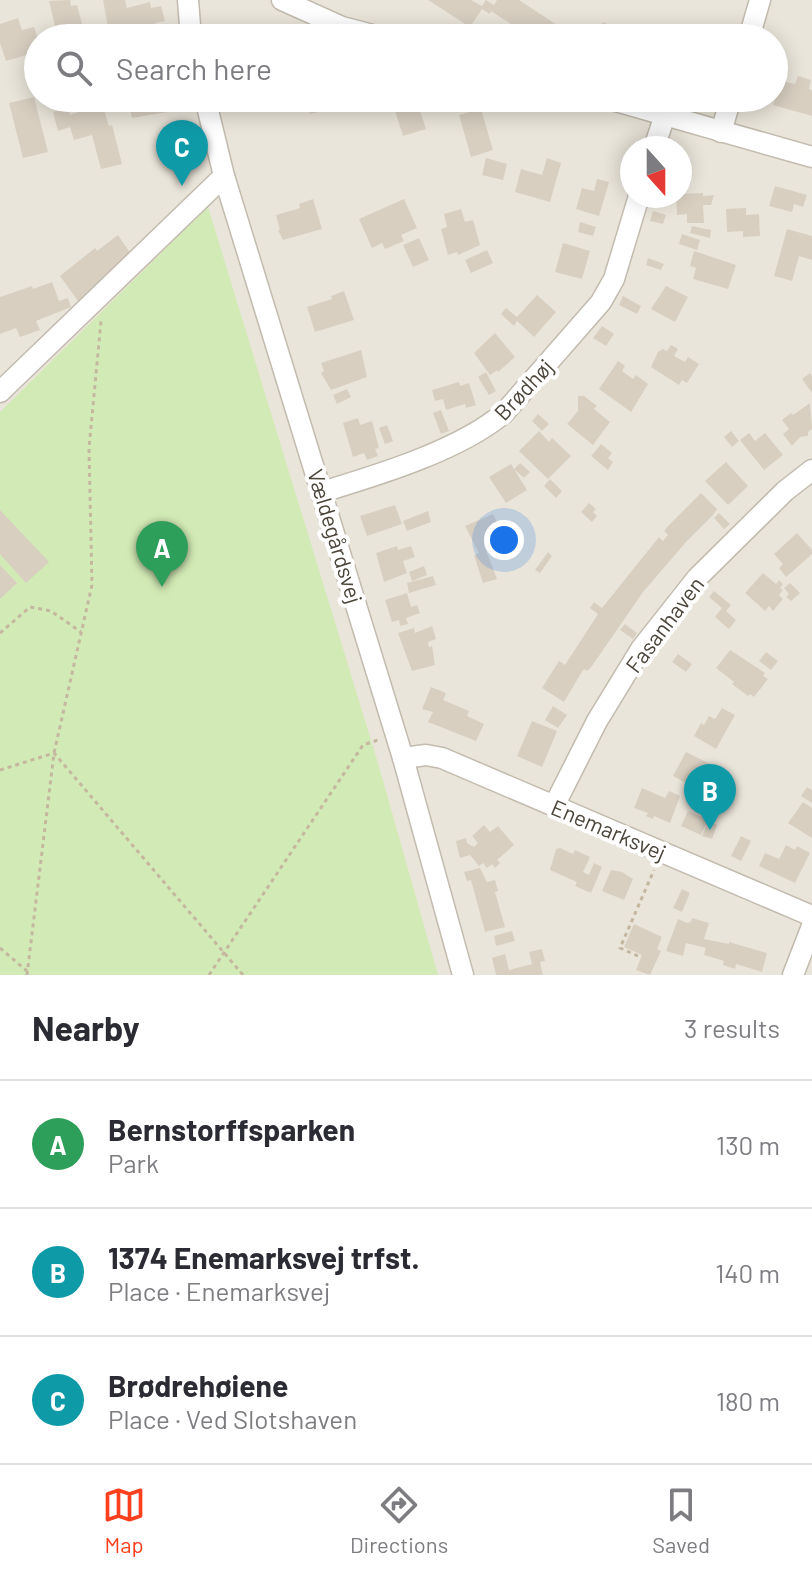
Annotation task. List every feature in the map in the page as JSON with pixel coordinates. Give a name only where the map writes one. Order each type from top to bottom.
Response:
[{"type":"street","points":[[188,0],[190,24]]},
{"type":"street","points":[[282,0],[335,24]]},
{"type":"street","points":[[753,24],[760,0]]},
{"type":"street","name":"Vældegårdsvej","points":[[208,112],[224,176],[396,734],[463,975]]},
{"type":"street","points":[[654,112],[812,157]]},
{"type":"street","points":[[721,132],[727,112]]},
{"type":"street","points":[[658,136],[665,115]]},
{"type":"street","points":[[0,392],[224,176]]},
{"type":"street","name":"Brødhøj","points":[[322,492],[457,442],[488,426],[505,412],[601,302],[614,279],[635,208]]},
{"type":"street","name":"Fasanhaven","points":[[554,806],[597,721],[641,649],[697,578],[785,491],[812,470]]},
{"type":"street","name":"Enemarksvej","points":[[403,758],[426,755],[442,758],[812,916]]},
{"type":"street","points":[[793,975],[812,926]]},
{"type":"path","points":[[27,973],[54,753],[92,585],[89,448],[101,323],[93,302]]},
{"type":"path","points":[[0,633],[30,607],[51,611],[81,632]]},
{"type":"path","points":[[209,975],[363,745],[396,734]]},
{"type":"path","points":[[0,770],[54,753]]},
{"type":"path","points":[[54,753],[243,975]]},
{"type":"path","points":[[638,956],[620,948],[661,852]]},
{"type":"path","points":[[0,948],[27,973]]},
{"type":"shaded area","points":[[0,0],[812,0],[812,975],[0,975]]},
{"type":"green space","points":[[208,207],[378,763],[438,975],[0,975],[0,412]]},
{"type":"building","points":[[70,0],[71,6],[77,5],[82,24],[55,24],[49,1]]},
{"type":"building","points":[[103,0],[125,0],[127,8],[150,2],[151,8],[161,6],[165,21],[155,24],[107,24]]},
{"type":"building","points":[[428,0],[471,0],[482,6],[486,0],[494,5],[497,0],[519,0],[555,24],[511,24],[482,9],[472,24],[465,24]]},
{"type":"building","points":[[18,18],[24,30],[24,56],[6,61],[0,43],[0,24]]},
{"type":"building","points":[[798,76],[811,80],[812,116],[788,109],[788,83],[795,84]]},
{"type":"building","points":[[24,99],[24,112],[38,112],[48,152],[23,158],[9,103]]},
{"type":"building","points":[[53,112],[69,112],[70,115],[105,112],[109,126],[112,125],[122,164],[101,169],[92,135],[74,140],[70,127],[58,131]]},
{"type":"building","points":[[130,112],[167,112],[132,118]]},
{"type":"building","points":[[395,112],[421,112],[426,129],[403,136]]},
{"type":"building","points":[[482,112],[493,150],[471,157],[459,115]]},
{"type":"building","points":[[197,150],[199,156],[173,162],[172,156]]},
{"type":"building","points":[[486,158],[507,164],[503,180],[482,175]]},
{"type":"building","points":[[547,158],[561,163],[550,202],[515,192],[521,169],[542,175]]},
{"type":"building","points":[[597,179],[609,182],[599,216],[576,209],[582,188],[594,191]]},
{"type":"building","points":[[775,186],[807,195],[803,207],[794,204],[792,212],[769,206]]},
{"type":"building","points":[[692,193],[714,195],[711,205],[703,205],[704,223],[687,223],[687,214],[677,215],[677,208],[692,208]]},
{"type":"building","points":[[313,199],[322,229],[283,240],[276,215],[300,208],[299,204]]},
{"type":"building","points":[[404,199],[417,228],[401,235],[404,241],[385,249],[382,243],[372,248],[359,219]]},
{"type":"building","points":[[746,208],[746,215],[759,214],[760,236],[743,237],[743,231],[727,232],[726,209]]},
{"type":"building","points":[[461,209],[465,222],[473,220],[480,245],[458,255],[457,252],[448,255],[441,229],[447,227],[444,214]]},
{"type":"building","points":[[653,211],[666,215],[663,224],[650,221]]},
{"type":"building","points":[[580,222],[596,227],[593,236],[578,232]]},
{"type":"building","points":[[692,226],[711,230],[710,238],[690,233]]},
{"type":"building","points":[[787,229],[812,236],[812,260],[799,256],[792,281],[774,276]]},
{"type":"building","points":[[682,234],[700,240],[697,250],[679,244]]},
{"type":"building","points":[[118,235],[133,257],[86,293],[90,299],[81,305],[60,276],[95,248],[97,251]]},
{"type":"building","points":[[419,238],[429,260],[413,267],[403,245]]},
{"type":"building","points":[[563,243],[590,251],[582,279],[555,272]]},
{"type":"building","points":[[487,250],[493,263],[471,273],[465,260]]},
{"type":"building","points":[[694,251],[736,265],[728,289],[693,279],[696,268],[690,266]]},
{"type":"building","points":[[648,258],[664,264],[661,270],[646,265]]},
{"type":"building","points":[[52,282],[59,301],[68,298],[71,307],[36,321],[40,330],[20,337],[16,328],[0,334],[0,297]]},
{"type":"building","points":[[666,286],[688,297],[675,322],[651,309]]},
{"type":"building","points":[[344,291],[354,320],[315,332],[307,307],[332,299],[331,296]]},
{"type":"building","points":[[537,295],[556,312],[534,337],[517,321],[514,326],[501,314],[506,308],[517,317]]},
{"type":"building","points":[[623,296],[641,306],[637,314],[619,305]]},
{"type":"building","points":[[602,326],[614,334],[606,346],[593,338]]},
{"type":"building","points":[[495,333],[515,357],[490,375],[474,353]]},
{"type":"building","points":[[671,345],[678,349],[674,356],[685,362],[688,357],[699,364],[687,383],[682,380],[679,385],[651,367],[658,352],[663,349],[667,351]]},
{"type":"building","points":[[361,350],[367,377],[331,390],[321,373],[324,371],[321,363]]},
{"type":"building","points":[[618,361],[625,366],[622,371],[633,379],[636,375],[648,384],[631,412],[599,389]]},
{"type":"building","points":[[486,372],[496,391],[489,395],[478,377]]},
{"type":"building","points":[[810,373],[812,376],[812,393],[802,379]]},
{"type":"building","points":[[459,382],[460,386],[469,383],[476,405],[466,408],[465,404],[446,410],[443,399],[435,401],[432,390]]},
{"type":"building","points":[[347,389],[351,397],[337,404],[333,395]]},
{"type":"building","points":[[578,396],[584,396],[597,406],[594,409],[610,422],[593,445],[567,424],[578,411]]},
{"type":"building","points":[[810,403],[812,429],[808,436],[800,437],[792,446],[783,434],[789,429],[782,420]]},
{"type":"building","points":[[441,410],[449,431],[441,434],[433,413]]},
{"type":"building","points":[[538,414],[549,424],[542,431],[532,421]]},
{"type":"building","points":[[358,418],[360,425],[372,421],[379,448],[375,449],[378,456],[367,460],[364,453],[353,457],[343,423]]},
{"type":"building","points":[[387,425],[393,441],[385,444],[379,428]]},
{"type":"building","points":[[539,431],[549,442],[552,438],[571,456],[548,479],[519,451]]},
{"type":"building","points":[[731,431],[739,441],[732,447],[724,437]]},
{"type":"building","points":[[749,433],[755,441],[765,433],[783,455],[764,470],[740,440]]},
{"type":"building","points":[[601,444],[612,453],[608,458],[613,462],[608,470],[591,456]]},
{"type":"building","points":[[726,462],[748,486],[728,505],[705,481]]},
{"type":"building","points":[[520,463],[530,472],[524,478],[514,469]]},
{"type":"building","points":[[511,464],[527,490],[506,503],[489,477]]},
{"type":"building","points":[[550,479],[562,491],[556,498],[544,486]]},
{"type":"building","points":[[701,493],[717,509],[643,592],[592,666],[587,671],[584,669],[564,702],[542,688],[559,661],[565,665],[598,614],[590,608],[594,602],[602,608],[659,537],[663,541],[668,535],[664,531],[669,525]]},
{"type":"building","points":[[589,503],[596,509],[593,512],[597,516],[592,522],[581,512]]},
{"type":"building","points":[[395,505],[402,524],[367,536],[360,516]]},
{"type":"building","points":[[0,510],[49,562],[26,583],[0,554]]},
{"type":"building","points":[[428,511],[431,522],[407,531],[403,521]]},
{"type":"building","points":[[719,513],[730,524],[724,529],[714,518]]},
{"type":"building","points":[[493,514],[503,536],[484,545],[497,579],[483,583],[474,555],[479,553],[465,526]]},
{"type":"building","points":[[797,533],[812,554],[786,577],[779,568],[783,564],[774,554]]},
{"type":"building","points":[[397,546],[398,550],[411,546],[415,557],[403,561],[407,573],[384,582],[376,553]]},
{"type":"building","points":[[548,552],[552,556],[540,573],[535,570]]},
{"type":"building","points":[[0,565],[17,583],[0,599]]},
{"type":"building","points":[[424,566],[427,575],[412,581],[409,572]]},
{"type":"building","points":[[763,573],[776,584],[779,580],[783,584],[779,595],[783,599],[773,611],[769,606],[765,611],[745,593]]},
{"type":"building","points":[[433,576],[436,585],[409,593],[407,583]]},
{"type":"building","points":[[790,583],[800,593],[791,601],[786,597],[789,594],[784,588]]},
{"type":"building","points":[[714,591],[731,605],[726,611],[736,620],[729,629],[715,617],[722,608],[709,597]]},
{"type":"building","points":[[407,593],[411,607],[417,605],[420,613],[406,618],[408,624],[400,626],[399,620],[392,622],[385,600]]},
{"type":"building","points":[[625,624],[637,633],[633,639],[620,630]]},
{"type":"building","points":[[432,626],[436,639],[428,642],[429,647],[432,646],[435,665],[412,671],[398,633],[414,628],[415,633]]},
{"type":"building","points":[[730,650],[765,673],[763,676],[768,679],[754,697],[732,684],[734,682],[716,668]]},
{"type":"building","points":[[766,652],[778,661],[771,670],[759,661]]},
{"type":"building","points":[[678,654],[692,664],[686,672],[672,662]]},
{"type":"building","points":[[431,687],[446,693],[443,700],[469,711],[467,716],[484,724],[476,741],[428,722],[433,712],[422,709]]},
{"type":"building","points":[[553,706],[567,715],[558,728],[545,720]]},
{"type":"building","points":[[722,708],[735,715],[716,749],[694,736],[701,723],[704,725],[709,716],[715,719]]},
{"type":"building","points":[[532,721],[557,731],[542,767],[517,756]]},
{"type":"building","points":[[686,752],[710,764],[698,789],[673,776]]},
{"type":"building","points":[[807,787],[812,790],[812,803],[801,796]]},
{"type":"building","points":[[642,788],[665,798],[669,791],[680,796],[670,823],[654,816],[653,819],[646,816],[648,813],[634,808]]},
{"type":"building","points":[[803,802],[812,808],[812,838],[788,823]]},
{"type":"building","points":[[688,811],[708,820],[701,835],[681,826]]},
{"type":"building","points":[[708,821],[717,825],[712,839],[702,836]]},
{"type":"building","points":[[484,825],[490,832],[498,826],[514,845],[497,860],[500,863],[495,868],[492,864],[487,868],[483,863],[479,866],[470,855],[460,858],[456,841],[466,838],[467,843],[474,847],[478,843],[472,836]]},
{"type":"building","points":[[741,836],[751,841],[741,861],[731,856]]},
{"type":"building","points":[[786,845],[795,850],[797,846],[810,853],[795,883],[759,866],[765,853],[779,859]]},
{"type":"building","points":[[556,849],[590,857],[583,872],[589,875],[594,863],[602,867],[591,893],[575,886],[577,882],[550,870]]},
{"type":"building","points":[[480,868],[487,882],[495,880],[498,891],[495,892],[505,927],[485,932],[471,880],[467,881],[464,872]]},
{"type":"building","points":[[611,870],[633,879],[624,900],[602,891]]},
{"type":"building","points":[[682,889],[690,893],[682,912],[673,908]]},
{"type":"building","points":[[692,918],[709,923],[704,939],[729,942],[767,953],[762,972],[736,964],[735,969],[723,965],[724,961],[704,955],[706,948],[686,943],[683,956],[666,951],[678,919],[687,923]]},
{"type":"building","points":[[634,924],[662,937],[657,949],[661,951],[650,975],[636,970],[642,955],[624,947]]},
{"type":"building","points":[[512,931],[515,941],[496,946],[494,936]]},
{"type":"building","points":[[542,949],[545,961],[540,962],[543,975],[496,975],[492,958],[505,954],[509,970],[532,964],[529,952]]},
{"type":"place","name":"Brødrehøiene","points":[[182,186]]},
{"type":"place","name":"Bernstorffsparken","points":[[162,587]]},
{"type":"place","name":"1374 Enemarksvej trfst.","points":[[710,830]]}]
